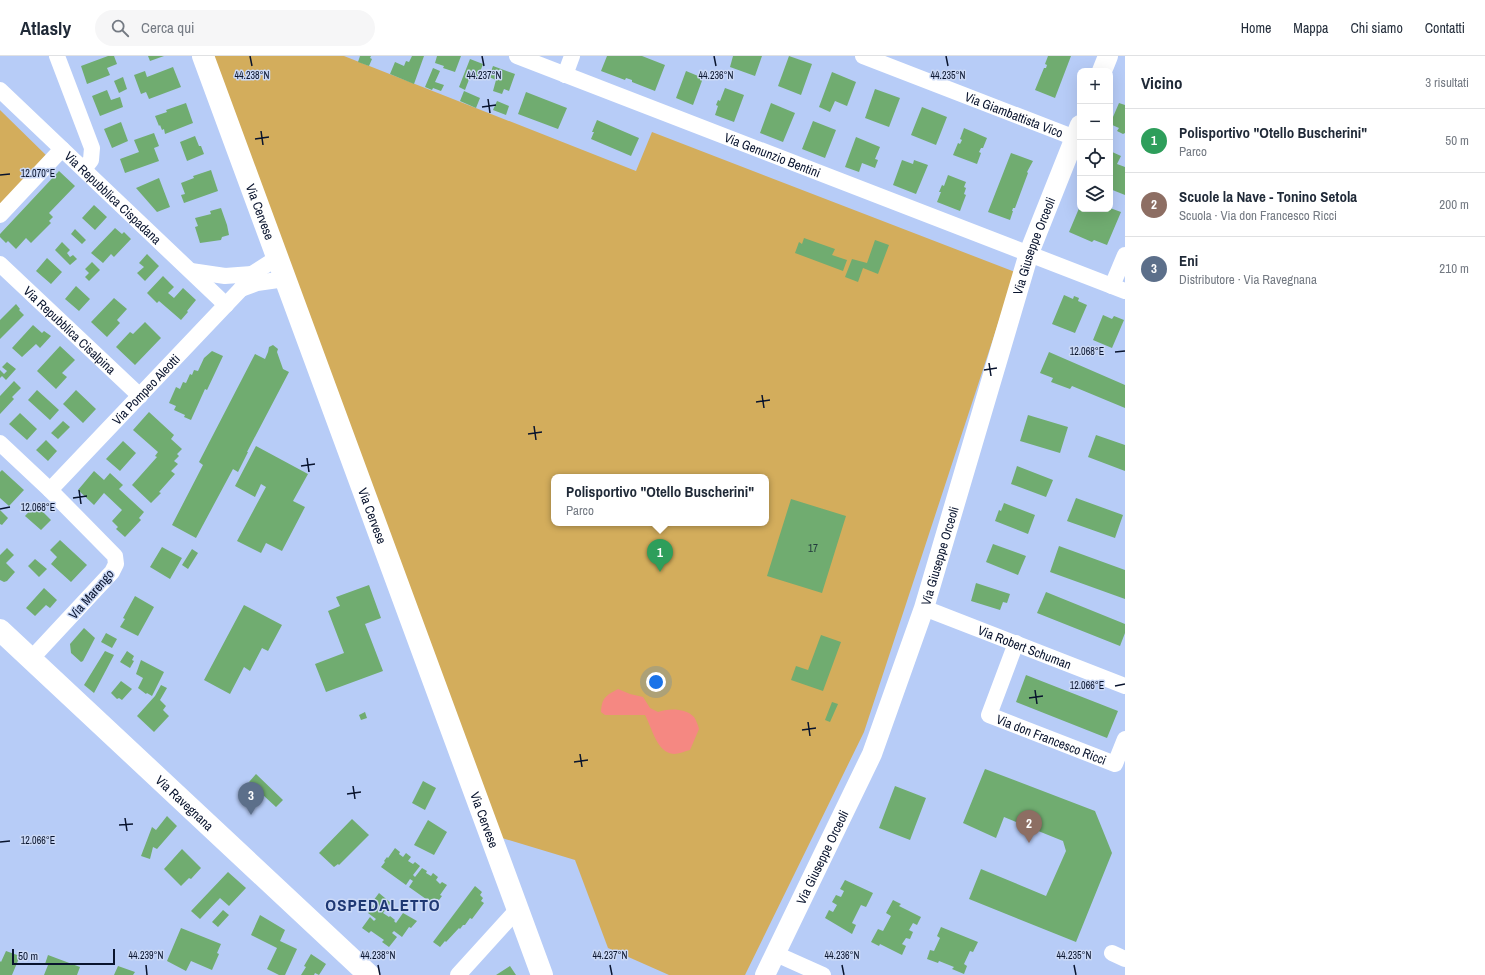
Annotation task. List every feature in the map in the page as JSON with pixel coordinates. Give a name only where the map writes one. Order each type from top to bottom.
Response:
[{"type":"main road","name":"Via Cervese","points":[[203,56],[542,975]]},
{"type":"main road","name":"Via Ravegnana","points":[[0,630],[369,975]]},
{"type":"street","points":[[58,56],[92,148],[91,160],[84,169]]},
{"type":"street","name":"Via Genunzio Bentini","points":[[517,56],[1118,289]]},
{"type":"street","points":[[566,75],[572,56]]},
{"type":"street","name":"Via Giambattista Vico","points":[[863,56],[1077,131]]},
{"type":"street","points":[[1103,68],[1108,56]]},
{"type":"street","name":"Via Repubblica Cispadana","points":[[0,90],[226,305]]},
{"type":"street","name":"Via Giuseppe Orceoli","points":[[765,975],[872,754],[924,608],[1029,254],[1077,131]]},
{"type":"street","points":[[0,215],[62,149]]},
{"type":"street","points":[[1118,289],[1125,255]]},
{"type":"street","points":[[191,271],[225,276],[252,274],[277,258]]},
{"type":"street","name":"Via Repubblica Cisalpina","points":[[0,264],[140,396]]},
{"type":"street","name":"Via Pompeo Aleotti","points":[[50,490],[241,289],[252,274]]},
{"type":"street","points":[[241,289],[257,283],[285,279]]},
{"type":"street","name":"Via Marengo","points":[[0,443],[50,490],[115,556],[116,564],[112,572],[31,659]]},
{"type":"street","name":"Via Robert Schuman","points":[[924,608],[1125,686]]},
{"type":"street","name":"Via don Francesco Ricci","points":[[1016,643],[989,715],[1115,764],[1125,739]]},
{"type":"street","points":[[458,975],[518,910]]},
{"type":"street","points":[[776,954],[823,975]]},
{"type":"shaded area","points":[[211,56],[344,56],[636,171],[652,132],[1015,272],[864,732],[745,975],[669,975],[608,948],[575,860],[502,838]]},
{"type":"shaded area","points":[[0,110],[50,159],[0,204]]},
{"type":"shaded area","points":[[618,689],[643,697],[650,708],[658,712],[667,710],[682,710],[691,714],[695,718],[699,729],[690,750],[678,754],[668,753],[659,745],[645,715],[605,715],[601,712],[603,700]]},
{"type":"building","points":[[108,56],[114,56],[117,64],[107,68],[110,75],[87,84],[81,66]]},
{"type":"building","points":[[148,56],[164,56],[150,61]]},
{"type":"building","points":[[360,56],[371,56],[370,58],[372,59],[369,66],[358,62]]},
{"type":"building","points":[[412,56],[424,56],[414,84],[390,74],[395,62],[404,66],[406,61],[409,62]]},
{"type":"building","points":[[437,56],[461,56],[455,72],[443,68],[444,66],[435,63]]},
{"type":"building","points":[[607,56],[642,56],[665,65],[655,91],[632,82],[632,80],[626,78],[625,80],[601,71]]},
{"type":"building","points":[[733,56],[762,56],[755,76],[730,67]]},
{"type":"building","points":[[789,56],[812,64],[801,95],[778,86]]},
{"type":"building","points":[[1048,56],[1071,56],[1055,98],[1035,90],[1044,68],[1046,68],[1047,65],[1045,64]]},
{"type":"building","points":[[470,59],[483,64],[477,80],[470,77],[465,90],[459,87]]},
{"type":"building","points":[[493,66],[515,74],[509,91],[504,89],[502,94],[493,91],[496,80],[489,77]]},
{"type":"building","points":[[173,67],[181,87],[149,99],[146,92],[141,94],[134,75],[145,71],[147,77]]},
{"type":"building","points":[[433,68],[440,71],[435,82],[444,85],[441,91],[433,88],[432,90],[425,87]]},
{"type":"building","points":[[686,71],[703,78],[693,105],[676,98]]},
{"type":"building","points":[[832,72],[856,82],[847,106],[835,101],[830,112],[819,107]]},
{"type":"building","points":[[123,77],[127,89],[119,93],[114,81]]},
{"type":"building","points":[[725,88],[744,95],[734,122],[715,115],[718,106],[716,105],[718,100],[720,101]]},
{"type":"building","points":[[875,89],[900,98],[889,127],[865,118]]},
{"type":"building","points":[[107,90],[111,100],[120,97],[123,107],[100,116],[92,96]]},
{"type":"building","points":[[464,91],[480,98],[476,108],[460,101]]},
{"type":"building","points":[[526,92],[567,108],[558,129],[518,114]]},
{"type":"building","points":[[497,101],[509,106],[506,115],[493,110]]},
{"type":"building","points":[[186,103],[193,123],[165,134],[164,129],[162,130],[160,125],[159,126],[155,116],[167,112],[166,110]]},
{"type":"building","points":[[771,103],[795,113],[783,142],[760,133]]},
{"type":"building","points":[[1119,103],[1125,105],[1125,133],[1123,134],[1117,131],[1119,128],[1113,125],[1113,117]]},
{"type":"building","points":[[922,107],[947,117],[936,145],[911,135]]},
{"type":"building","points":[[597,120],[639,138],[631,156],[591,139]]},
{"type":"building","points":[[813,121],[836,130],[825,158],[802,149]]},
{"type":"building","points":[[121,122],[128,141],[112,148],[104,129]]},
{"type":"building","points":[[964,128],[987,138],[983,148],[981,148],[979,152],[981,153],[977,164],[953,155],[958,143],[960,144],[962,140],[960,139]]},
{"type":"building","points":[[154,133],[159,146],[154,148],[159,161],[125,173],[120,159],[139,152],[134,140]]},
{"type":"building","points":[[195,136],[204,154],[187,161],[180,142]]},
{"type":"building","points":[[856,137],[880,147],[875,159],[878,160],[875,168],[862,163],[859,172],[845,167]]},
{"type":"building","points":[[1113,152],[1121,156],[1117,164],[1125,167],[1125,195],[1113,190]]},
{"type":"building","points":[[1011,153],[1033,161],[1027,172],[1028,173],[1015,208],[1013,208],[1010,220],[988,212]]},
{"type":"building","points":[[902,160],[913,164],[914,160],[928,165],[916,194],[893,185]]},
{"type":"building","points":[[211,170],[218,191],[184,203],[181,195],[185,194],[181,183],[194,178],[193,176]]},
{"type":"building","points":[[59,171],[75,186],[49,213],[53,217],[49,221],[51,223],[31,243],[26,238],[16,249],[8,241],[6,243],[0,237],[0,234]]},
{"type":"building","points":[[948,175],[966,182],[964,194],[966,195],[960,211],[937,202],[941,192],[939,192],[942,185],[944,186]]},
{"type":"building","points":[[159,178],[170,207],[157,212],[136,188]]},
{"type":"building","points":[[94,205],[107,217],[95,230],[82,218]]},
{"type":"building","points":[[221,208],[229,235],[222,237],[221,240],[200,243],[195,227],[198,226],[195,218],[211,214],[210,211]]},
{"type":"building","points":[[1113,209],[1121,212],[1107,245],[1094,240],[1092,242],[1069,232],[1077,212],[1113,212]]},
{"type":"building","points":[[115,228],[122,234],[124,232],[131,239],[114,257],[111,254],[103,263],[91,253]]},
{"type":"building","points":[[75,229],[86,240],[82,244],[71,234]]},
{"type":"building","points":[[804,238],[835,249],[832,255],[847,260],[843,271],[795,253],[799,242],[802,244]]},
{"type":"building","points":[[875,240],[889,245],[878,274],[863,268],[858,282],[845,277],[852,259],[867,263]]},
{"type":"building","points":[[62,242],[70,250],[67,253],[70,257],[73,255],[77,259],[70,265],[55,250]]},
{"type":"building","points":[[147,254],[159,266],[145,281],[137,273],[144,267],[139,263]]},
{"type":"building","points":[[47,258],[62,272],[51,284],[36,271]]},
{"type":"building","points":[[92,262],[100,270],[89,281],[85,277],[89,273],[85,269]]},
{"type":"building","points":[[163,276],[174,287],[168,293],[174,298],[183,288],[196,300],[181,320],[159,301],[157,303],[147,293]]},
{"type":"building","points":[[76,286],[90,299],[79,311],[65,299]]},
{"type":"building","points":[[1064,295],[1073,299],[1074,296],[1079,298],[1078,301],[1087,305],[1075,333],[1052,324]]},
{"type":"building","points":[[114,298],[127,309],[117,320],[120,323],[107,337],[91,322]]},
{"type":"building","points":[[16,304],[24,315],[0,339],[0,320]]},
{"type":"building","points":[[1103,315],[1112,319],[1114,316],[1124,320],[1112,348],[1093,340]]},
{"type":"building","points":[[145,322],[161,338],[135,365],[116,347],[130,332],[133,334]]},
{"type":"building","points":[[33,325],[42,333],[44,331],[51,336],[40,348],[36,344],[22,357],[12,348]]},
{"type":"building","points":[[273,345],[278,349],[277,352],[283,369],[289,372],[238,472],[233,469],[196,538],[172,525],[203,465],[199,462],[255,354],[265,359],[269,347]]},
{"type":"building","points":[[60,346],[75,360],[62,373],[67,377],[56,389],[37,371]]},
{"type":"building","points":[[212,351],[223,356],[207,390],[205,389],[191,420],[184,417],[185,415],[174,410],[176,406],[169,403],[176,387],[180,389],[183,382],[186,383],[190,374],[192,375],[194,370],[198,371],[204,358]]},
{"type":"building","points":[[1049,352],[1125,385],[1125,408],[1072,386],[1070,389],[1051,382],[1053,378],[1040,373]]},
{"type":"building","points":[[7,362],[16,369],[6,380],[2,376],[0,378],[0,370],[4,374],[7,371],[2,367]]},
{"type":"building","points":[[14,381],[21,388],[12,397],[14,399],[0,414],[0,396]]},
{"type":"building","points":[[37,390],[59,410],[50,420],[28,400]]},
{"type":"building","points":[[76,390],[96,409],[83,423],[63,404]]},
{"type":"building","points":[[149,412],[174,435],[171,439],[182,449],[177,454],[179,456],[174,461],[178,464],[171,471],[175,474],[159,492],[161,493],[151,503],[132,485],[157,457],[155,456],[158,452],[133,430]]},
{"type":"building","points":[[20,413],[37,429],[27,440],[9,424]]},
{"type":"building","points":[[1028,415],[1068,427],[1060,453],[1020,441]]},
{"type":"building","points":[[63,421],[70,427],[58,439],[51,433]]},
{"type":"building","points":[[1096,435],[1125,445],[1125,471],[1088,457]]},
{"type":"building","points":[[46,440],[57,451],[48,461],[36,450]]},
{"type":"building","points":[[123,441],[136,453],[120,471],[106,459]]},
{"type":"building","points":[[256,446],[308,474],[293,501],[305,507],[282,551],[266,543],[261,553],[237,541],[266,487],[261,484],[255,497],[235,486]]},
{"type":"building","points":[[1017,466],[1053,480],[1046,497],[1011,484]]},
{"type":"building","points":[[2,470],[24,490],[9,506],[0,498],[0,472]]},
{"type":"building","points":[[94,471],[104,480],[110,473],[123,485],[119,489],[144,512],[139,518],[141,520],[125,537],[116,529],[118,527],[112,521],[122,510],[104,493],[94,505],[78,490]]},
{"type":"building","points":[[1076,498],[1123,515],[1115,538],[1067,521]]},
{"type":"building","points":[[791,499],[846,516],[822,593],[767,576]]},
{"type":"building","points":[[37,503],[44,509],[42,511],[51,520],[41,530],[25,516]]},
{"type":"building","points":[[1004,503],[1035,515],[1028,534],[995,521],[999,510],[1001,511]]},
{"type":"building","points":[[0,510],[8,518],[2,525],[0,524]]},
{"type":"building","points":[[60,540],[87,565],[71,582],[51,564],[57,557],[50,550]]},
{"type":"building","points":[[993,544],[1026,556],[1018,575],[986,562]]},
{"type":"building","points":[[1059,546],[1125,570],[1125,599],[1050,572]]},
{"type":"building","points":[[162,547],[182,558],[170,579],[150,567]]},
{"type":"building","points":[[7,548],[14,555],[6,563],[15,572],[7,581],[4,582],[0,580],[0,555]]},
{"type":"building","points":[[192,549],[198,553],[188,569],[182,565]]},
{"type":"building","points":[[35,559],[47,569],[39,577],[28,566]]},
{"type":"building","points":[[976,583],[1010,594],[1007,603],[1003,602],[1000,610],[971,601]]},
{"type":"building","points":[[369,585],[381,618],[365,624],[383,671],[326,692],[315,664],[344,653],[328,611],[340,606],[336,597]]},
{"type":"building","points":[[44,588],[57,600],[50,608],[46,605],[35,616],[26,608]]},
{"type":"building","points":[[1046,592],[1125,624],[1125,633],[1120,646],[1037,613]]},
{"type":"building","points":[[135,596],[154,607],[138,636],[120,627],[125,619],[123,618]]},
{"type":"building","points":[[244,605],[282,625],[268,651],[262,648],[250,671],[244,667],[230,694],[204,680]]},
{"type":"building","points":[[84,628],[95,638],[83,661],[81,662],[71,653],[70,644]]},
{"type":"building","points":[[106,633],[117,639],[112,648],[101,642]]},
{"type":"building","points":[[821,635],[841,642],[823,691],[791,680],[796,666],[808,670]]},
{"type":"building","points":[[105,651],[114,655],[94,693],[84,685]]},
{"type":"building","points":[[127,651],[134,656],[132,660],[134,661],[130,668],[120,662]]},
{"type":"building","points":[[141,660],[164,672],[152,696],[147,693],[146,694],[138,688],[143,678],[136,674]]},
{"type":"building","points":[[1026,675],[1118,711],[1107,738],[1016,702]]},
{"type":"building","points":[[121,681],[132,689],[122,700],[119,698],[117,699],[111,693]]},
{"type":"building","points":[[161,685],[167,688],[160,700],[166,706],[163,710],[169,716],[154,732],[137,716],[155,696]]},
{"type":"building","points":[[832,702],[838,704],[830,722],[825,720]]},
{"type":"building","points":[[365,712],[367,718],[361,720],[359,715]]},
{"type":"building","points":[[985,769],[1095,811],[1112,853],[1076,942],[969,899],[981,869],[1046,896],[1066,851],[1063,841],[1004,817],[996,838],[963,823]]},
{"type":"building","points":[[256,774],[283,800],[276,807],[249,782]]},
{"type":"building","points":[[423,781],[436,788],[425,810],[412,803]]},
{"type":"building","points":[[895,786],[926,798],[910,840],[879,828]]},
{"type":"building","points":[[167,816],[177,826],[157,849],[153,847],[150,859],[141,856],[152,827],[156,830]]},
{"type":"building","points":[[352,819],[369,835],[339,865],[338,864],[334,867],[319,853]]},
{"type":"building","points":[[428,820],[447,832],[434,855],[414,845]]},
{"type":"building","points":[[395,848],[403,857],[406,853],[411,857],[408,861],[413,864],[415,862],[420,866],[413,875],[415,877],[422,868],[431,876],[433,873],[438,877],[436,880],[440,884],[442,882],[447,885],[440,895],[442,896],[439,900],[437,899],[433,904],[409,887],[413,881],[410,879],[406,885],[381,867]]},
{"type":"building","points":[[182,849],[201,868],[191,879],[189,878],[181,886],[164,869]]},
{"type":"building","points":[[228,872],[246,888],[229,906],[220,898],[200,919],[191,911]]},
{"type":"building","points":[[845,880],[873,893],[866,907],[861,905],[852,923],[856,925],[852,934],[825,918],[829,910],[833,912],[837,905],[832,902],[836,895],[841,897],[844,891],[840,889]]},
{"type":"building","points":[[475,886],[482,892],[480,895],[483,898],[481,901],[484,903],[472,919],[470,918],[465,925],[463,925],[460,929],[459,928],[440,947],[433,942]]},
{"type":"building","points":[[379,893],[391,903],[383,913],[389,917],[390,916],[396,923],[403,913],[417,921],[411,928],[409,927],[402,937],[394,931],[392,933],[397,937],[389,947],[382,942],[384,940],[371,931],[369,933],[362,928],[370,917],[374,921],[376,919],[368,913],[375,903],[373,901]]},
{"type":"building","points":[[893,900],[901,904],[899,906],[921,917],[917,925],[913,923],[909,930],[913,932],[910,939],[906,938],[902,944],[906,946],[902,955],[880,944],[879,946],[871,942],[878,929],[883,931],[891,916],[886,913]]},
{"type":"building","points":[[223,910],[229,915],[218,927],[212,922]]},
{"type":"building","points":[[260,915],[285,930],[280,941],[297,949],[285,975],[279,975],[267,969],[277,948],[251,935]]},
{"type":"building","points":[[941,927],[978,942],[973,952],[970,951],[964,964],[967,966],[964,974],[952,969],[954,967],[939,961],[938,963],[927,959],[930,950],[934,951],[940,938],[937,936]]},
{"type":"building","points":[[181,928],[221,944],[217,953],[219,954],[212,970],[191,961],[186,971],[167,961]]},
{"type":"building","points":[[6,951],[20,956],[12,975],[0,975],[0,961],[1,962]]},
{"type":"building","points":[[311,954],[326,964],[319,975],[315,973],[314,975],[301,975],[306,967],[304,966]]},
{"type":"building","points":[[48,955],[80,967],[77,975],[44,975],[48,965],[45,964]]},
{"type":"building","points":[[118,966],[135,972],[133,975],[114,975]]},
{"type":"building","points":[[510,966],[516,975],[496,975]]},
{"type":"place","name":"Polisportivo \"Otello Buscherini\"","points":[[660,572]]},
{"type":"place","name":"Eni","points":[[251,815]]},
{"type":"place","name":"Scuole la Nave - Tonino Setola","points":[[1029,843]]},
{"type":"district","name":"OSPEDALETTO","points":[[383,905]]}]
